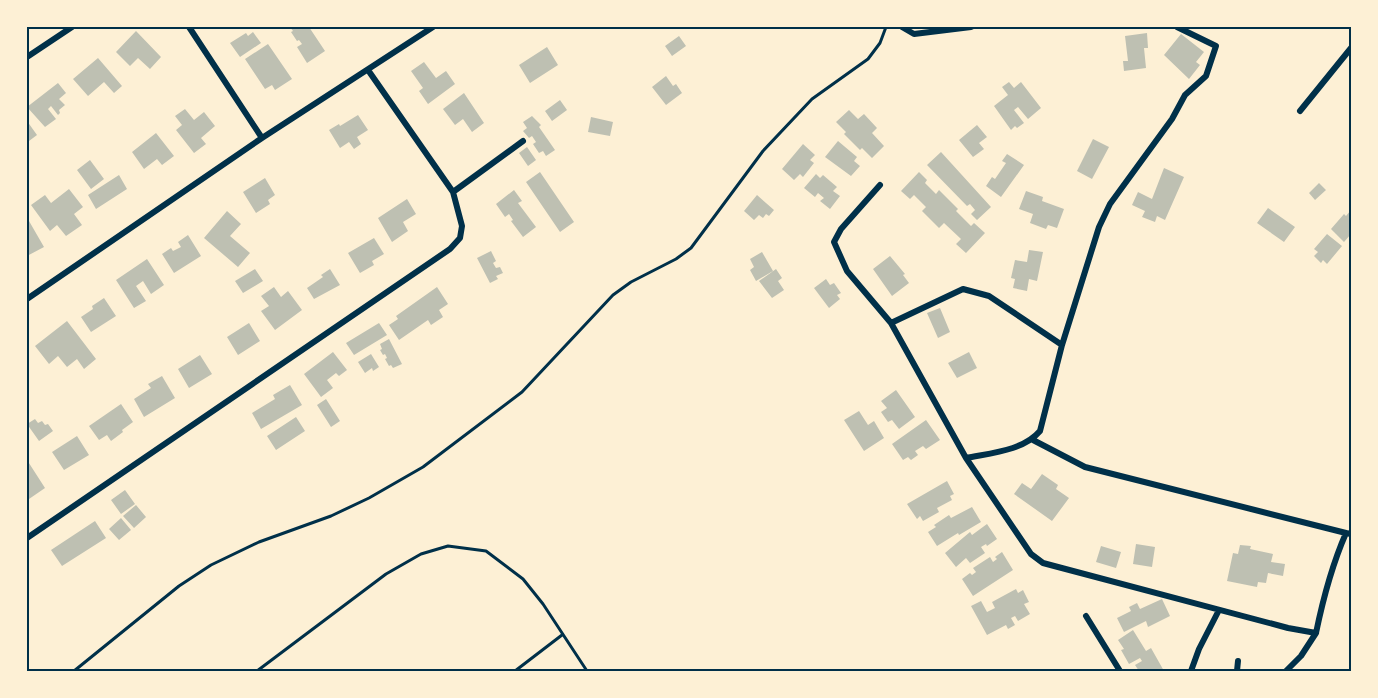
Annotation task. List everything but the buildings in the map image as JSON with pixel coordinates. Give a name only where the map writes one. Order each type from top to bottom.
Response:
[{"type":"street","points":[[27,57],[72,27]]},
{"type":"street","points":[[189,27],[262,138]]},
{"type":"street","points":[[27,299],[262,138],[433,27]]},
{"type":"street","points":[[902,27],[914,34],[971,27]]},
{"type":"street","points":[[966,458],[1023,445],[1033,440],[1040,431],[1062,345],[1099,227],[1110,204],[1172,119],[1185,95],[1206,76],[1216,46],[1177,27]]},
{"type":"street","points":[[1300,111],[1351,48]]},
{"type":"street","points":[[27,537],[450,249],[460,238],[462,225],[453,192],[368,70]]},
{"type":"street","points":[[453,192],[523,141]]},
{"type":"street","points":[[880,185],[841,229],[834,242],[847,271],[891,323],[966,458],[1031,554],[1043,563],[1288,628],[1316,633]]},
{"type":"street","points":[[891,323],[963,289],[989,296],[1062,345]]},
{"type":"street","points":[[1033,440],[1085,467],[1348,533],[1321,607],[1316,633],[1301,656],[1286,671]]},
{"type":"street","points":[[1191,671],[1199,649],[1219,610]]},
{"type":"street","points":[[1086,616],[1120,671]]},
{"type":"street","points":[[1237,671],[1238,661]]},
{"type":"lane","points":[[74,671],[178,586],[211,565],[259,542],[331,516],[369,498],[423,467],[522,392],[613,295],[691,248],[763,151],[812,99],[868,59],[880,43],[886,27]]},
{"type":"lane","points":[[257,671],[386,574],[421,554],[448,546],[486,551],[523,579],[543,604],[587,671]]},
{"type":"lane","points":[[515,671],[562,635]]}]
